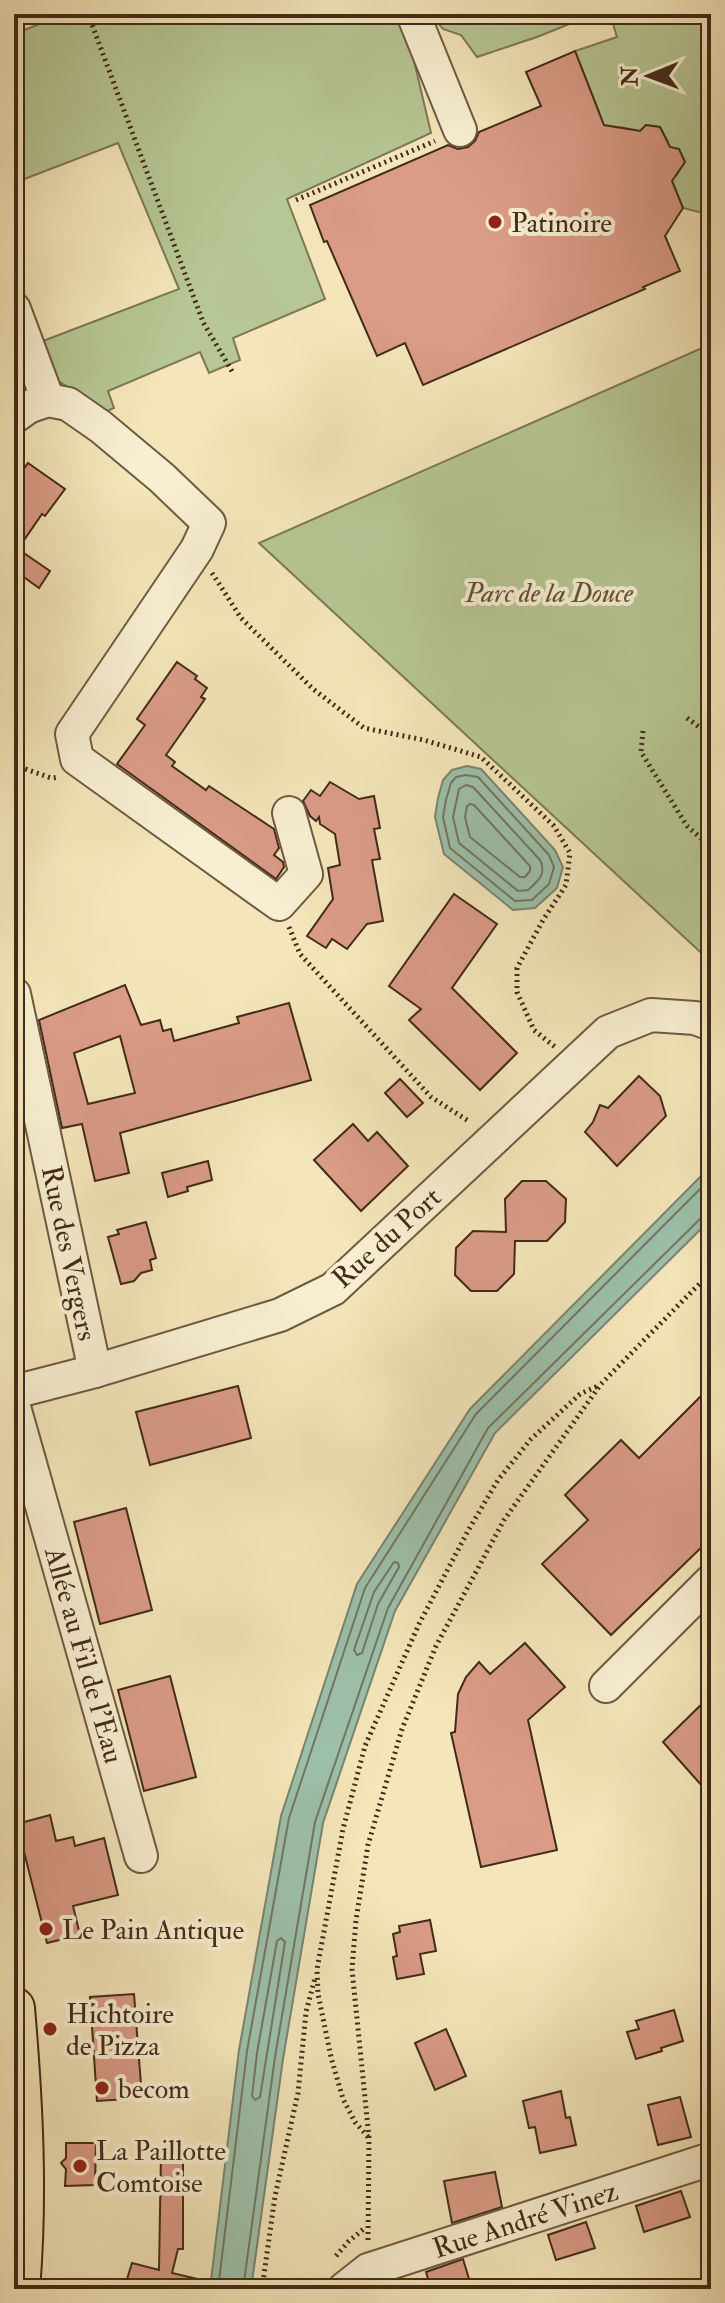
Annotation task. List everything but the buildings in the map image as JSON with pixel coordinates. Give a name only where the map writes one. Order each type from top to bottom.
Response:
[{"type":"main road","points":[[14,2008],[22,2095],[24,2184],[19,2289]]},
{"type":"street","points":[[413,14],[460,130]]},
{"type":"street","points":[[14,309],[48,400]]},
{"type":"street","points":[[14,417],[28,407],[48,400],[68,404],[162,478],[203,536],[72,734],[77,759],[279,904],[306,874],[289,813]]},
{"type":"street","name":"Rue des Vergers","points":[[14,994],[95,1371]]},
{"type":"street","name":"Rue du Port","points":[[14,1392],[280,1315],[333,1289],[608,1032],[651,1015],[695,1018],[711,1024]]},
{"type":"street","name":"Allée au Fil de l'Eau","points":[[14,1407],[141,1856]]},
{"type":"street","points":[[606,1686],[711,1581]]},
{"type":"street","name":"Rue André Vinez","points":[[344,2289],[368,2270],[711,2159]]},
{"type":"path","points":[[88,14],[203,322],[233,373]]},
{"type":"path","points":[[296,200],[460,130]]},
{"type":"path","points":[[203,536],[241,618],[313,689],[364,728],[424,740],[481,757],[554,826],[570,853],[566,885],[517,968],[517,992],[534,1030],[574,1064]]},
{"type":"path","points":[[687,718],[711,736]]},
{"type":"path","points":[[643,731],[641,752],[687,826],[711,847]]},
{"type":"path","points":[[14,765],[51,778],[61,776],[77,759]]},
{"type":"path","points":[[279,904],[300,954],[431,1097],[495,1138]]},
{"type":"path","points":[[367,2227],[369,2138],[353,1980],[354,1945],[368,1845],[402,1729],[436,1646],[504,1520],[601,1384],[711,1272]]},
{"type":"path","points":[[262,2289],[275,2196],[298,2093],[306,2012],[343,1829],[365,1746],[419,1624],[498,1480],[531,1439],[580,1394],[601,1384]]},
{"type":"path","points":[[317,1969],[320,2007],[343,2099],[355,2122],[369,2138]]},
{"type":"green space","points":[[65,14],[397,14],[411,48],[431,133],[287,199],[325,299],[233,338],[240,360],[209,373],[200,352],[108,391],[114,408],[105,412],[45,372],[43,341],[179,289],[118,143],[14,183],[14,34]]},
{"type":"green space","points":[[430,14],[594,14],[477,57],[461,35],[443,29]]},
{"type":"green space","points":[[610,14],[711,14],[711,215],[683,208],[669,174],[676,176],[685,162],[679,149],[665,146],[668,142],[660,127],[646,125],[640,131],[620,127],[610,140],[594,120],[599,112],[575,51],[617,37]]},
{"type":"green space","name":"Parc de la Douce","points":[[711,344],[711,962],[259,543]]},
{"type":"water","points":[[467,766],[481,769],[555,850],[563,867],[557,888],[535,908],[513,910],[444,854],[435,817],[438,798],[443,780],[452,770]]},
{"type":"water","points":[[711,1166],[711,1219],[495,1433],[395,1611],[323,1823],[283,2059],[251,2289],[210,2289],[239,2050],[281,1816],[357,1584],[470,1409]]},
{"type":"place","name":"Patinoire","points":[[495,222]]},
{"type":"place","name":"Le Pain Antique","points":[[46,1929]]},
{"type":"place","name":"Hichtoire de Pizza","points":[[50,2029]]},
{"type":"place","name":"becom","points":[[102,2088]]},
{"type":"place","name":"La Paillotte Comtoise","points":[[80,2166]]}]
